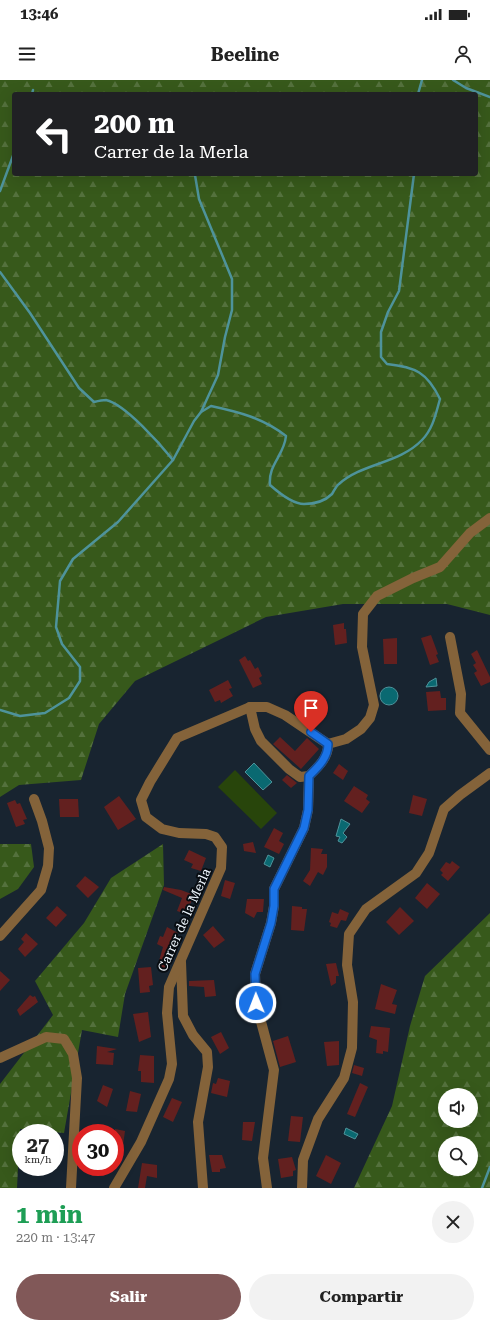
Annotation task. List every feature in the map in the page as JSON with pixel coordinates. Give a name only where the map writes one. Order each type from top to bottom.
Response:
[{"type":"street","points":[[250,707],[255,729],[261,742],[289,769],[300,777],[309,776],[321,764],[328,746],[346,739],[361,729],[370,718],[374,705],[362,647],[363,614],[377,596],[413,578],[440,567],[470,533],[490,518]]},
{"type":"street","points":[[450,638],[461,694],[460,713],[490,750]]},
{"type":"street","name":"Carrer de la Merla","points":[[114,1188],[141,1142],[169,1079],[172,1064],[167,1013],[169,987],[221,868],[222,847],[215,837],[206,834],[178,833],[162,829],[146,817],[142,800],[150,782],[177,738],[250,707],[267,707],[285,715],[328,746]]},
{"type":"street","points":[[302,1188],[303,1160],[318,1119],[344,1078],[352,1048],[353,1002],[347,965],[349,934],[366,909],[416,873],[429,853],[444,809],[490,773]]},
{"type":"street","points":[[267,1188],[263,1158],[274,1070],[256,1003],[255,974],[271,923],[274,906],[274,889],[304,828],[308,810],[309,776]]},
{"type":"street","points":[[0,936],[41,890],[48,866],[49,848],[42,821],[34,799]]},
{"type":"street","points":[[181,958],[183,1016],[193,1036],[206,1052],[208,1067],[198,1122],[203,1188]]},
{"type":"street","points":[[0,1058],[46,1037],[64,1039],[73,1054],[77,1078],[71,1188]]},
{"type":"green space","points":[[0,80],[490,80],[490,615],[447,604],[343,604],[266,617],[135,681],[99,724],[81,780],[19,785],[0,797]]},
{"type":"green space","points":[[235,770],[277,813],[261,829],[218,787]]},
{"type":"green space","points":[[0,844],[31,844],[34,867],[18,889],[0,899]]},
{"type":"green space","points":[[163,844],[164,885],[125,994],[118,1037],[82,1030],[64,1133],[64,1124],[12,1124],[12,1176],[18,1176],[17,1188],[0,1188],[0,1084],[53,1015],[35,981],[84,923],[111,878]]},
{"type":"green space","points":[[490,913],[490,1188],[354,1188],[392,1106],[410,1026],[425,976]]},
{"type":"water","points":[[436,678],[437,686],[426,687],[429,682]]},
{"type":"water","points":[[389,687],[395,690],[398,696],[395,702],[389,705],[383,702],[380,696],[383,690]]},
{"type":"water","points":[[254,763],[272,782],[263,790],[245,772]]},
{"type":"water","points":[[341,819],[350,824],[343,833],[347,837],[342,843],[338,841],[340,837],[336,836]]},
{"type":"water","points":[[268,855],[274,858],[270,867],[264,864]]},
{"type":"water","points":[[346,1128],[358,1134],[355,1139],[344,1134]]},
{"type":"building","points":[[344,623],[347,643],[335,645],[333,625]]},
{"type":"building","points":[[431,635],[438,654],[436,655],[439,662],[430,665],[421,638]]},
{"type":"building","points":[[397,638],[397,664],[384,664],[383,639]]},
{"type":"building","points":[[477,650],[490,677],[490,682],[481,686],[474,673],[477,671],[473,665],[476,663],[471,654]]},
{"type":"building","points":[[245,656],[248,661],[250,660],[255,669],[258,667],[262,676],[259,678],[262,684],[253,688],[239,660]]},
{"type":"building","points":[[228,680],[232,688],[229,689],[233,696],[221,703],[220,700],[215,702],[209,690]]},
{"type":"building","points":[[440,691],[441,698],[446,698],[446,710],[428,711],[426,692]]},
{"type":"building","points":[[280,737],[295,751],[307,738],[319,749],[301,769],[273,744]]},
{"type":"building","points":[[339,764],[348,771],[343,780],[333,773]]},
{"type":"building","points":[[287,775],[297,783],[291,788],[282,780]]},
{"type":"building","points":[[354,786],[368,795],[366,799],[370,802],[362,813],[344,801]]},
{"type":"building","points":[[413,795],[427,799],[422,816],[409,813]]},
{"type":"building","points":[[119,796],[136,819],[118,830],[104,807]]},
{"type":"building","points":[[59,799],[78,799],[79,817],[60,817]]},
{"type":"building","points":[[15,800],[17,804],[20,803],[27,819],[23,820],[25,824],[16,827],[7,803]]},
{"type":"building","points":[[274,828],[283,833],[279,841],[284,844],[279,854],[264,847]]},
{"type":"building","points":[[253,842],[256,853],[244,851],[243,844]]},
{"type":"building","points":[[311,848],[323,849],[321,854],[327,854],[327,867],[323,875],[318,872],[310,886],[303,881],[310,870]]},
{"type":"building","points":[[189,850],[206,858],[201,871],[191,868],[193,864],[184,860]]},
{"type":"building","points":[[452,861],[460,867],[448,881],[441,875],[443,873],[440,870],[446,862],[450,864]]},
{"type":"building","points":[[85,876],[99,887],[88,898],[76,886]]},
{"type":"building","points":[[225,880],[235,883],[230,899],[221,896]]},
{"type":"building","points":[[427,883],[440,894],[427,909],[415,898]]},
{"type":"building","points":[[164,887],[181,890],[194,895],[186,914],[177,911],[182,898],[163,890]]},
{"type":"building","points":[[247,899],[264,899],[263,912],[257,912],[254,918],[245,913]]},
{"type":"building","points":[[57,906],[67,915],[56,927],[46,918]]},
{"type":"building","points":[[292,906],[307,909],[304,931],[291,930]]},
{"type":"building","points":[[400,907],[414,921],[399,935],[386,922]]},
{"type":"building","points":[[340,909],[349,913],[346,921],[341,920],[337,928],[330,926],[331,923],[329,922],[332,912],[338,914]]},
{"type":"building","points":[[213,926],[225,940],[214,948],[203,935]]},
{"type":"building","points":[[167,927],[178,933],[166,962],[170,963],[167,972],[157,968],[163,947],[157,944],[160,936],[163,937]]},
{"type":"building","points":[[26,933],[38,944],[25,957],[18,949],[24,942],[21,939]]},
{"type":"building","points":[[336,963],[339,976],[336,976],[336,983],[331,986],[326,964]]},
{"type":"building","points":[[151,967],[153,985],[149,986],[150,992],[140,993],[138,968]]},
{"type":"building","points":[[0,971],[10,980],[0,991]]},
{"type":"building","points":[[214,980],[216,996],[205,997],[204,987],[189,986],[189,981]]},
{"type":"building","points":[[381,984],[397,990],[392,1004],[397,1005],[395,1014],[375,1009]]},
{"type":"building","points":[[30,995],[33,997],[35,996],[38,1002],[20,1016],[17,1010]]},
{"type":"building","points":[[148,1012],[151,1037],[139,1042],[133,1014]]},
{"type":"building","points":[[371,1026],[390,1028],[388,1052],[383,1051],[383,1054],[376,1053],[377,1040],[369,1037]]},
{"type":"building","points":[[221,1032],[229,1048],[220,1054],[211,1037]]},
{"type":"building","points":[[288,1036],[296,1062],[280,1067],[273,1041]]},
{"type":"building","points":[[339,1041],[339,1065],[327,1066],[324,1042]]},
{"type":"building","points":[[97,1046],[117,1049],[107,1052],[114,1053],[113,1065],[96,1064]]},
{"type":"building","points":[[140,1055],[154,1056],[154,1083],[141,1082],[141,1071],[138,1071]]},
{"type":"building","points":[[354,1065],[364,1068],[362,1076],[352,1073]]},
{"type":"building","points":[[218,1078],[230,1081],[227,1097],[211,1093],[213,1083],[216,1084]]},
{"type":"building","points":[[360,1083],[368,1087],[355,1117],[347,1114]]},
{"type":"building","points":[[103,1085],[113,1089],[107,1107],[97,1101]]},
{"type":"building","points":[[130,1091],[141,1094],[137,1112],[126,1111]]},
{"type":"building","points":[[172,1098],[182,1102],[173,1122],[163,1117]]},
{"type":"building","points":[[291,1116],[303,1117],[300,1142],[288,1141]]},
{"type":"building","points":[[243,1122],[255,1122],[252,1141],[242,1140]]},
{"type":"building","points":[[209,1155],[222,1155],[226,1168],[220,1169],[220,1172],[212,1172]]},
{"type":"building","points":[[326,1155],[341,1163],[331,1184],[316,1176]]},
{"type":"building","points":[[292,1157],[296,1170],[293,1171],[293,1176],[281,1178],[278,1159]]},
{"type":"building","points":[[142,1163],[157,1165],[157,1178],[147,1176],[145,1188],[138,1188]]},
{"type":"waterway","points":[[419,92],[422,80]]},
{"type":"waterway","points":[[453,80],[466,88],[477,92]]},
{"type":"waterway","points":[[478,92],[490,97]]},
{"type":"waterway","points":[[0,191],[12,158]]},
{"type":"waterway","points":[[195,176],[199,199],[232,279],[232,310],[218,375],[201,412]]},
{"type":"waterway","points":[[0,710],[20,716],[45,713],[69,698],[80,681],[80,667],[62,644],[56,627],[60,581],[73,559],[118,522],[173,460],[194,421],[201,412],[211,406],[241,413],[260,420],[286,436],[285,443],[271,471],[270,485],[282,495],[299,504],[315,503],[326,499],[332,494],[336,487],[348,477],[403,454],[413,448],[426,436],[434,421],[440,399],[435,390],[419,372],[413,369],[387,364],[381,357],[381,332],[388,312],[399,291],[414,176]]},
{"type":"waterway","points":[[0,272],[30,313],[79,388],[94,402],[106,400],[123,409],[142,426],[173,460]]},
{"type":"waterway","points":[[482,1188],[490,1167]]},
{"type":"route","points":[[256,1003],[255,974],[271,923],[274,906],[274,889],[304,828],[308,810],[309,776],[321,764],[328,749],[328,744],[311,732]]}]
